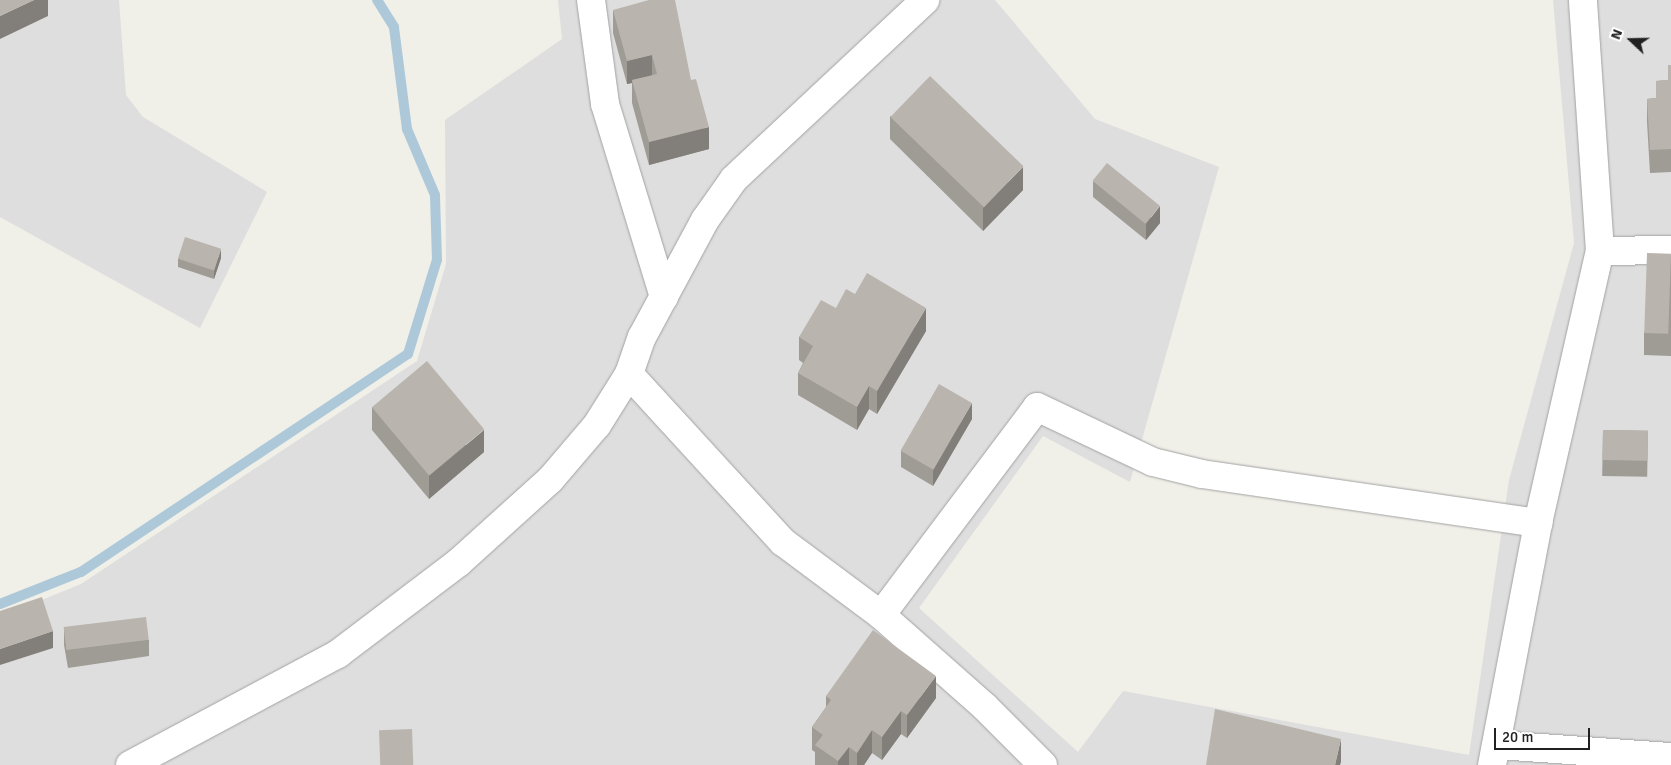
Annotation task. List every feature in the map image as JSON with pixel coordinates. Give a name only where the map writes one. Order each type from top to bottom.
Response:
[{"type":"street","points":[[591,0],[605,104],[664,297]]},
{"type":"street","points":[[130,765],[338,654],[458,563],[550,480],[597,425],[629,374],[664,297],[734,179],[925,0]]},
{"type":"street","points":[[1583,0],[1600,251],[1538,524],[1495,755],[1671,757]]},
{"type":"street","points":[[1600,251],[1671,250]]},
{"type":"street","points":[[629,374],[783,542],[881,615],[985,706],[1043,765]]},
{"type":"street","points":[[881,615],[1037,406],[1153,462],[1202,474],[1538,524]]},
{"type":"shaded area","points":[[0,0],[119,0],[126,95],[143,117],[267,192],[200,328],[0,217]]},
{"type":"shaded area","points":[[558,0],[995,0],[1095,119],[1219,167],[1130,482],[1043,436],[919,608],[1078,752],[1123,691],[1469,755],[1509,480],[1574,243],[1553,0],[1671,0],[1671,765],[0,765],[0,617],[81,584],[417,361],[446,264],[445,120],[562,39]]},
{"type":"building","points":[[0,0],[34,0],[0,16]]},
{"type":"building","points":[[649,0],[675,0],[691,80],[696,79],[709,127],[649,142],[632,80],[657,74],[652,55],[627,61],[613,10]]},
{"type":"building","points":[[1668,65],[1671,65],[1671,149],[1650,150],[1647,99],[1656,98],[1656,81],[1668,80]]},
{"type":"building","points":[[930,76],[1024,166],[984,207],[890,117]]},
{"type":"building","points":[[1107,163],[1160,206],[1145,224],[1093,181]]},
{"type":"building","points":[[185,237],[221,249],[214,271],[178,259]]},
{"type":"building","points":[[1647,253],[1671,254],[1668,334],[1644,333]]},
{"type":"building","points":[[867,273],[926,308],[877,391],[869,386],[857,407],[798,373],[813,346],[799,337],[821,300],[836,308],[846,289],[855,294]]},
{"type":"building","points":[[427,361],[484,429],[429,475],[372,407]]},
{"type":"building","points":[[939,384],[972,403],[933,470],[900,451]]},
{"type":"building","points":[[1603,430],[1648,431],[1647,461],[1602,460]]},
{"type":"building","points":[[42,597],[53,631],[0,649],[0,611]]},
{"type":"building","points":[[146,617],[149,640],[66,650],[64,627]]},
{"type":"building","points":[[873,630],[936,676],[907,715],[901,711],[882,737],[872,730],[857,753],[849,747],[838,761],[815,745],[823,735],[812,727],[831,700],[826,696]]},
{"type":"building","points":[[1215,709],[1341,739],[1335,765],[1206,765]]},
{"type":"building","points":[[412,729],[413,765],[380,765],[379,730]]},
{"type":"waterway","points":[[0,604],[81,572],[408,354],[437,260],[435,195],[407,129],[394,27],[377,0]]}]
